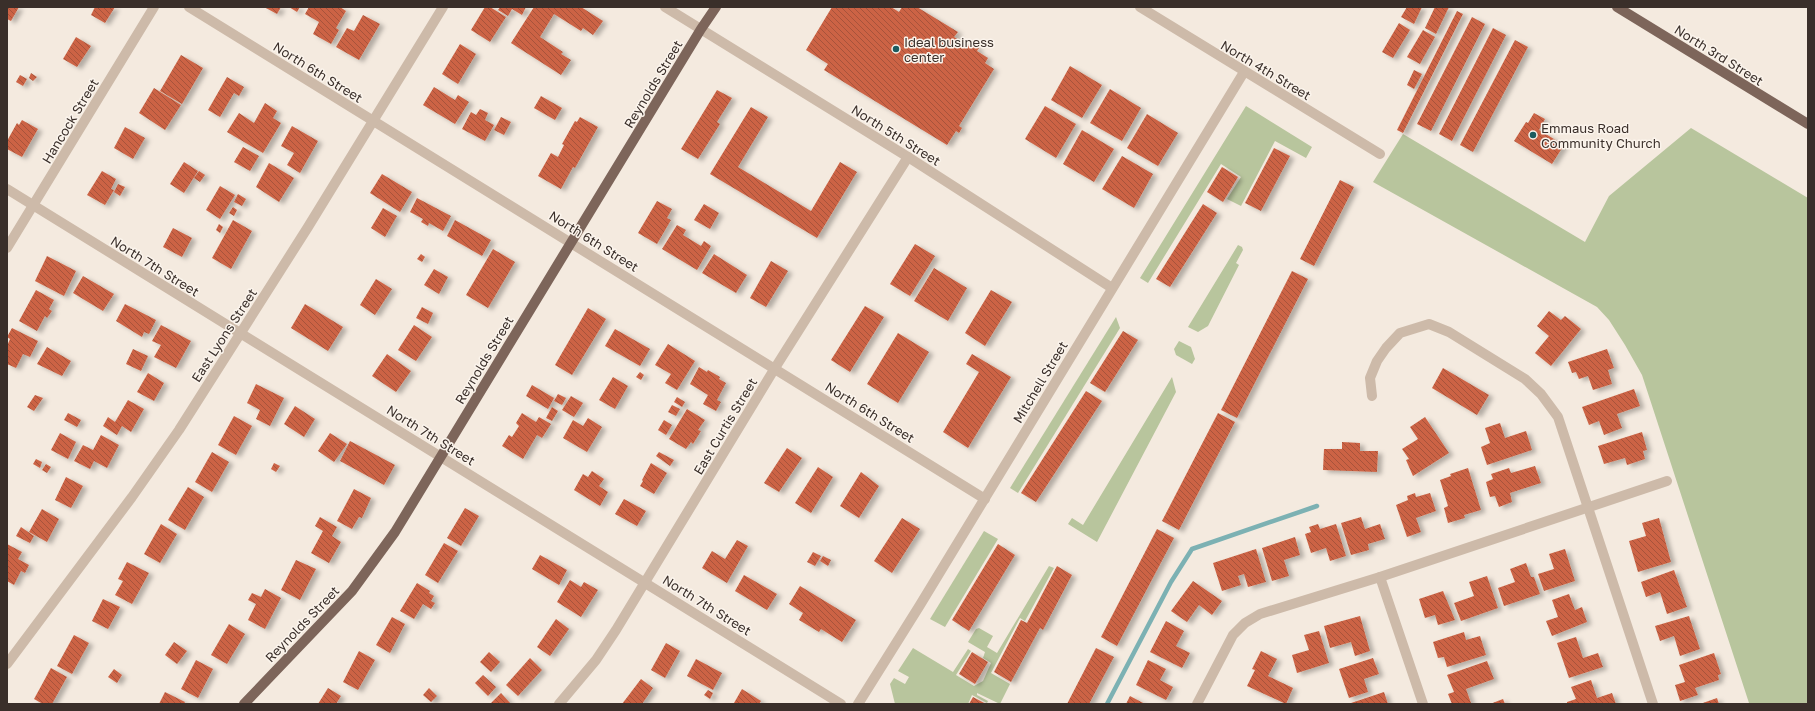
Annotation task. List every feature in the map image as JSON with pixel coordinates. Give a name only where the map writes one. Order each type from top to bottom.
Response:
[{"type":"main road","name":"Reynolds Street","points":[[244,704],[360,581],[395,532],[701,29],[716,7]]},
{"type":"main road","name":"North 3rd Street","points":[[1617,7],[1808,124]]},
{"type":"street","name":"Hancock Street","points":[[7,248],[154,7]]},
{"type":"street","name":"North 6th Street","points":[[189,7],[985,499]]},
{"type":"street","name":"East Lyons Street","points":[[7,664],[141,485],[179,430],[443,7]]},
{"type":"street","name":"North 5th Street","points":[[665,7],[908,157],[1112,288]]},
{"type":"street","name":"North 4th Street","points":[[1140,7],[1380,154]]},
{"type":"street","name":"Mitchell Street","points":[[858,704],[985,499],[1244,72]]},
{"type":"street","name":"East Curtis Street","points":[[559,704],[596,660],[775,368],[908,157]]},
{"type":"street","name":"North 7th Street","points":[[7,189],[841,704]]},
{"type":"street","points":[[1372,396],[1370,378],[1377,361],[1400,333],[1429,324],[1449,332],[1525,379],[1541,394],[1558,416],[1653,704]]},
{"type":"street","points":[[1197,704],[1233,635],[1245,623],[1260,614],[1380,577],[1667,481]]},
{"type":"street","points":[[1380,577],[1423,704]]},
{"type":"green space","points":[[1246,106],[1312,147],[1306,158],[1275,141],[1241,206],[1227,199],[1241,177],[1221,164],[1148,283],[1140,278]]},
{"type":"green space","points":[[1691,128],[1808,198],[1808,704],[1749,703],[1642,375],[1609,320],[1597,307],[1373,182],[1403,134],[1585,242],[1609,196]]},
{"type":"green space","points":[[1238,245],[1242,247],[1243,250],[1236,263],[1239,265],[1208,326],[1198,332],[1188,327]]},
{"type":"green space","points":[[1116,317],[1120,328],[1018,493],[1010,488]]},
{"type":"green space","points":[[1179,341],[1191,347],[1195,359],[1192,364],[1176,355],[1174,349]]},
{"type":"green space","points":[[1172,377],[1176,392],[1097,542],[1068,524],[1072,518],[1083,525]]},
{"type":"green space","points":[[984,531],[998,539],[945,627],[930,619]]},
{"type":"green space","points":[[1049,566],[1054,568],[1025,621],[1020,618],[991,673],[1010,684],[1000,704],[977,693],[977,695],[988,701],[987,703],[972,695],[968,704],[895,704],[890,684],[894,678],[905,684],[909,677],[898,671],[913,648],[953,672],[968,649],[971,651],[956,675],[974,686],[983,681],[991,663],[983,658],[985,652],[968,642],[976,629],[979,628],[993,636],[987,647],[997,653]]},
{"type":"building","points":[[7,7],[19,7],[11,21],[7,19]]},
{"type":"building","points":[[95,7],[115,7],[105,23],[91,15]]},
{"type":"building","points":[[264,7],[281,7],[277,14]]},
{"type":"building","points":[[289,7],[300,7],[297,12]]},
{"type":"building","points":[[309,7],[340,7],[346,11],[336,28],[339,30],[331,44],[313,34],[319,22],[305,14]]},
{"type":"building","points":[[485,7],[490,7],[506,17],[490,42],[471,30]]},
{"type":"building","points":[[500,7],[526,7],[522,15],[512,9],[508,16],[498,10]]},
{"type":"building","points":[[534,7],[581,7],[603,21],[593,35],[583,28],[581,31],[554,14],[540,37],[563,52],[561,54],[571,60],[561,75],[511,43]]},
{"type":"building","points":[[832,7],[891,7],[899,12],[902,7],[917,7],[958,32],[954,37],[972,48],[974,45],[979,48],[977,51],[988,58],[985,63],[994,69],[959,126],[962,128],[959,133],[956,131],[947,145],[824,70],[828,64],[806,50]]},
{"type":"building","points":[[1407,7],[1422,7],[1414,24],[1401,17]]},
{"type":"building","points":[[1435,7],[1449,7],[1436,34],[1425,28]]},
{"type":"building","points":[[1457,11],[1463,14],[1403,133],[1397,130]]},
{"type":"building","points":[[363,15],[380,24],[359,60],[336,47],[347,28],[354,31]]},
{"type":"building","points":[[1472,17],[1485,24],[1431,131],[1417,124]]},
{"type":"building","points":[[1399,23],[1410,30],[1393,58],[1382,52]]},
{"type":"building","points":[[1493,28],[1506,35],[1452,141],[1439,134]]},
{"type":"building","points":[[1423,30],[1435,37],[1420,64],[1407,57]]},
{"type":"building","points":[[76,37],[91,46],[77,67],[63,59]]},
{"type":"building","points":[[1515,40],[1528,47],[1473,152],[1460,145]]},
{"type":"building","points":[[460,44],[476,54],[458,84],[442,74]]},
{"type":"building","points":[[181,55],[203,68],[182,104],[160,91]]},
{"type":"building","points":[[1070,66],[1102,85],[1082,118],[1051,100]]},
{"type":"building","points":[[1414,70],[1422,74],[1414,89],[1407,85]]},
{"type":"building","points":[[31,73],[37,77],[33,81],[29,78]]},
{"type":"building","points":[[20,75],[27,79],[23,86],[16,82]]},
{"type":"building","points":[[227,77],[244,87],[239,96],[234,93],[220,117],[208,110]]},
{"type":"building","points":[[434,87],[455,100],[458,95],[469,102],[455,124],[423,105]]},
{"type":"building","points":[[154,88],[181,105],[165,130],[139,113]]},
{"type":"building","points":[[1110,89],[1141,108],[1122,141],[1090,123]]},
{"type":"building","points":[[717,90],[732,98],[717,122],[720,124],[698,159],[681,149]]},
{"type":"building","points":[[541,96],[562,108],[555,120],[534,108]]},
{"type":"building","points":[[265,103],[277,111],[273,118],[281,123],[263,153],[227,132],[239,113],[254,123]]},
{"type":"building","points":[[1045,106],[1076,124],[1056,158],[1025,139]]},
{"type":"building","points":[[751,107],[768,117],[738,167],[811,211],[840,162],[857,172],[817,238],[710,174]]},
{"type":"building","points":[[480,109],[488,113],[485,120],[494,125],[485,141],[462,129],[471,112],[476,115]]},
{"type":"building","name":"Emmaus Road Community Church","points":[[1534,113],[1545,119],[1539,130],[1564,145],[1552,164],[1514,141],[1526,122],[1528,123]]},
{"type":"building","points":[[1147,114],[1178,133],[1158,166],[1127,148]]},
{"type":"building","points":[[501,117],[511,122],[504,135],[494,130]]},
{"type":"building","points":[[580,117],[598,127],[575,168],[573,167],[561,189],[538,176],[551,153],[558,157],[564,145],[562,144],[575,121],[577,122]]},
{"type":"building","points":[[22,120],[38,129],[22,157],[7,149],[7,141],[17,123],[19,125]]},
{"type":"building","points":[[292,126],[318,141],[300,173],[287,165],[294,153],[281,146]]},
{"type":"building","points":[[125,127],[145,138],[133,159],[114,148]]},
{"type":"building","points":[[1082,130],[1114,149],[1094,182],[1063,164]]},
{"type":"building","points":[[243,147],[259,156],[250,171],[234,162]]},
{"type":"building","points":[[1274,148],[1290,156],[1261,211],[1245,203]]},
{"type":"building","points":[[1122,156],[1153,174],[1134,208],[1102,189]]},
{"type":"building","points":[[184,162],[198,171],[184,193],[170,184]]},
{"type":"building","points":[[269,163],[294,178],[279,202],[256,187]]},
{"type":"building","points":[[1222,167],[1238,177],[1223,202],[1207,192]]},
{"type":"building","points":[[102,171],[116,179],[111,189],[114,190],[105,205],[87,195]]},
{"type":"building","points":[[199,171],[205,175],[200,182],[194,178]]},
{"type":"building","points":[[382,174],[412,192],[400,212],[370,193]]},
{"type":"building","points":[[1340,180],[1354,187],[1314,266],[1300,259]]},
{"type":"building","points":[[118,184],[125,187],[120,196],[114,192]]},
{"type":"building","points":[[220,186],[235,195],[220,219],[206,210]]},
{"type":"building","points":[[238,194],[246,199],[242,206],[234,202]]},
{"type":"building","points":[[417,198],[451,216],[443,231],[429,223],[428,226],[421,222],[423,219],[410,212]]},
{"type":"building","points":[[657,201],[672,209],[667,218],[671,220],[657,244],[638,233]]},
{"type":"building","points":[[704,204],[719,213],[710,229],[694,220]]},
{"type":"building","points":[[1203,204],[1217,213],[1170,287],[1156,279]]},
{"type":"building","points":[[233,207],[237,210],[234,216],[229,213]]},
{"type":"building","points":[[383,208],[397,216],[385,237],[371,228]]},
{"type":"building","points":[[233,220],[252,231],[231,269],[212,258]]},
{"type":"building","points":[[455,220],[491,240],[482,256],[447,236]]},
{"type":"building","points":[[219,224],[223,227],[220,233],[216,230]]},
{"type":"building","points":[[677,225],[686,230],[683,235],[701,246],[704,241],[711,246],[697,270],[662,249]]},
{"type":"building","points":[[173,228],[192,238],[182,257],[163,247]]},
{"type":"building","points":[[915,244],[935,256],[910,296],[890,284]]},
{"type":"building","points":[[493,249],[515,262],[488,308],[466,295]]},
{"type":"building","points":[[421,254],[425,257],[422,262],[417,259]]},
{"type":"building","points":[[714,254],[747,275],[736,293],[702,273]]},
{"type":"building","points":[[47,256],[76,271],[64,296],[35,281]]},
{"type":"building","points":[[771,261],[788,271],[766,307],[750,298]]},
{"type":"building","points":[[934,268],[967,288],[948,321],[914,301]]},
{"type":"building","points":[[434,269],[448,277],[439,294],[424,285]]},
{"type":"building","points":[[1292,271],[1308,279],[1237,418],[1221,410]]},
{"type":"building","points":[[83,276],[114,294],[103,311],[73,293]]},
{"type":"building","points":[[376,279],[392,289],[375,315],[360,305]]},
{"type":"building","points":[[36,290],[54,300],[49,309],[52,311],[47,318],[45,316],[37,331],[19,321]]},
{"type":"building","points":[[991,290],[1012,302],[985,346],[965,333]]},
{"type":"building","points":[[125,304],[156,320],[149,334],[144,332],[142,337],[116,321]]},
{"type":"building","points":[[305,304],[343,327],[328,351],[291,328]]},
{"type":"building","points":[[865,306],[884,317],[850,372],[831,360]]},
{"type":"building","points":[[422,307],[433,313],[428,324],[416,318]]},
{"type":"building","points":[[588,308],[606,319],[572,375],[555,365]]},
{"type":"building","points":[[1549,311],[1561,320],[1565,316],[1581,329],[1551,366],[1535,353],[1549,336],[1537,326]]},
{"type":"building","points":[[161,325],[191,341],[176,368],[154,357],[161,345],[152,341]]},
{"type":"building","points":[[414,325],[432,337],[416,361],[398,350]]},
{"type":"building","points":[[12,328],[38,341],[30,357],[23,354],[16,368],[7,364],[7,346],[10,339],[7,337]]},
{"type":"building","points":[[615,329],[650,349],[640,366],[605,346]]},
{"type":"building","points":[[1123,331],[1138,340],[1105,392],[1090,383]]},
{"type":"building","points":[[898,333],[929,352],[898,403],[867,384]]},
{"type":"building","points":[[668,344],[695,361],[677,390],[665,383],[671,374],[655,365]]},
{"type":"building","points":[[47,347],[71,361],[62,376],[37,364]]},
{"type":"building","points":[[133,349],[148,356],[141,371],[126,364]]},
{"type":"building","points":[[1607,349],[1614,368],[1608,370],[1612,384],[1593,390],[1588,376],[1579,379],[1576,372],[1572,373],[1568,362]]},
{"type":"building","points":[[387,354],[411,371],[396,392],[372,376]]},
{"type":"building","points":[[972,354],[1011,377],[968,448],[943,432],[979,372],[966,364]]},
{"type":"building","points":[[699,367],[720,377],[719,379],[726,383],[717,400],[721,402],[716,411],[703,404],[708,395],[690,384]]},
{"type":"building","points":[[1443,368],[1489,395],[1477,415],[1432,388]]},
{"type":"building","points":[[640,372],[644,375],[641,380],[636,377]]},
{"type":"building","points":[[148,373],[164,383],[154,401],[137,392]]},
{"type":"building","points":[[613,377],[628,386],[615,409],[599,400]]},
{"type":"building","points":[[256,384],[284,398],[270,426],[256,419],[260,410],[247,403]]},
{"type":"building","points":[[532,385],[554,398],[548,409],[526,396]]},
{"type":"building","points":[[1634,389],[1640,406],[1617,414],[1622,428],[1604,435],[1599,421],[1589,425],[1582,407]]},
{"type":"building","points":[[1086,391],[1102,401],[1036,502],[1021,493]]},
{"type":"building","points":[[558,394],[566,398],[562,405],[554,401]]},
{"type":"building","points":[[35,395],[43,398],[34,411],[27,407]]},
{"type":"building","points":[[571,396],[583,403],[574,417],[562,410]]},
{"type":"building","points":[[677,397],[685,402],[682,407],[674,402]]},
{"type":"building","points":[[128,400],[144,409],[131,432],[122,426],[117,435],[103,426],[108,417],[115,422]]},
{"type":"building","points":[[672,405],[680,409],[676,416],[668,412]]},
{"type":"building","points":[[295,406],[315,419],[304,437],[284,424]]},
{"type":"building","points":[[552,407],[558,411],[552,421],[546,418]]},
{"type":"building","points":[[687,409],[705,420],[698,430],[701,431],[693,444],[691,442],[686,449],[669,439]]},
{"type":"building","points":[[68,413],[81,420],[77,427],[64,420]]},
{"type":"building","points":[[522,413],[536,422],[539,417],[551,424],[542,438],[537,435],[523,459],[502,446],[509,435],[512,437],[519,426],[516,423]]},
{"type":"building","points":[[1218,413],[1235,422],[1179,530],[1162,521]]},
{"type":"building","points":[[234,416],[252,426],[236,455],[218,445]]},
{"type":"building","points":[[1425,417],[1449,453],[1413,476],[1406,460],[1409,459],[1402,449],[1418,439],[1410,427]]},
{"type":"building","points":[[588,418],[602,427],[587,452],[563,438],[573,420],[583,426]]},
{"type":"building","points":[[664,420],[672,425],[666,435],[658,430]]},
{"type":"building","points":[[1500,423],[1505,438],[1526,431],[1532,450],[1487,465],[1481,447],[1490,443],[1485,428]]},
{"type":"building","points":[[1642,432],[1647,450],[1643,451],[1645,459],[1627,465],[1625,458],[1604,464],[1598,446]]},
{"type":"building","points":[[60,433],[76,442],[68,459],[51,450]]},
{"type":"building","points":[[330,433],[347,444],[334,462],[318,451]]},
{"type":"building","points":[[101,435],[119,445],[107,468],[94,461],[90,469],[74,461],[83,445],[93,450]]},
{"type":"building","points":[[350,441],[395,465],[384,485],[340,461]]},
{"type":"building","points":[[1342,442],[1360,443],[1360,451],[1378,451],[1377,472],[1323,470],[1324,449],[1342,449]]},
{"type":"building","points":[[787,448],[802,458],[779,492],[764,483]]},
{"type":"building","points":[[212,452],[229,462],[212,492],[195,482]]},
{"type":"building","points":[[659,452],[674,460],[670,466],[656,456]]},
{"type":"building","points":[[36,459],[42,462],[40,468],[33,464]]},
{"type":"building","points":[[274,463],[280,466],[276,472],[271,469]]},
{"type":"building","points":[[651,463],[667,473],[654,494],[640,486]]},
{"type":"building","points":[[46,464],[51,467],[47,473],[42,470]]},
{"type":"building","points":[[1535,466],[1541,483],[1510,493],[1512,502],[1499,507],[1495,496],[1490,497],[1486,482],[1493,479],[1491,474],[1509,468],[1511,473]]},
{"type":"building","points":[[818,467],[833,477],[811,513],[795,503]]},
{"type":"building","points":[[1468,468],[1481,510],[1464,515],[1465,518],[1448,523],[1444,508],[1448,506],[1440,480],[1451,476],[1450,474]]},
{"type":"building","points":[[592,471],[604,479],[599,486],[608,492],[600,506],[574,490],[583,474],[588,477]]},
{"type":"building","points":[[861,472],[879,486],[859,518],[840,506]]},
{"type":"building","points":[[66,477],[83,486],[71,508],[55,500]]},
{"type":"building","points":[[188,487],[204,497],[185,530],[168,520]]},
{"type":"building","points":[[354,489],[371,498],[362,518],[359,517],[352,529],[337,521]]},
{"type":"building","points":[[1415,493],[1416,497],[1430,493],[1436,511],[1416,518],[1421,532],[1407,537],[1396,505],[1408,500],[1407,496]]},
{"type":"building","points":[[624,499],[646,511],[637,526],[615,514]]},
{"type":"building","points":[[465,508],[479,516],[461,546],[447,538]]},
{"type":"building","points":[[42,509],[59,519],[47,542],[29,532]]},
{"type":"building","points":[[320,517],[337,527],[332,536],[341,542],[329,563],[311,553],[323,531],[315,526]]},
{"type":"building","points":[[1361,517],[1365,529],[1380,524],[1385,539],[1368,544],[1369,550],[1351,555],[1341,523]]},
{"type":"building","points":[[902,518],[920,529],[892,573],[874,561]]},
{"type":"building","points":[[1659,518],[1671,562],[1638,572],[1629,541],[1646,536],[1642,523]]},
{"type":"building","points":[[161,524],[177,534],[160,563],[144,554]]},
{"type":"building","points":[[1318,524],[1320,529],[1336,524],[1346,556],[1330,561],[1326,548],[1311,553],[1305,534],[1311,532],[1309,527]]},
{"type":"building","points":[[21,527],[34,536],[30,543],[16,536]]},
{"type":"building","points":[[1157,529],[1174,538],[1117,646],[1101,637]]},
{"type":"building","points":[[1295,537],[1300,555],[1284,560],[1289,576],[1272,581],[1262,548]]},
{"type":"building","points":[[737,540],[748,546],[727,583],[702,568],[712,551],[725,559]]},
{"type":"building","points":[[444,543],[458,551],[438,583],[425,575]]},
{"type":"building","points":[[7,544],[22,552],[18,559],[29,565],[25,573],[21,571],[14,585],[7,581]]},
{"type":"building","points":[[998,544],[1015,555],[969,631],[952,620]]},
{"type":"building","points":[[1256,549],[1266,582],[1248,587],[1244,574],[1238,576],[1241,585],[1222,591],[1213,563]]},
{"type":"building","points":[[1565,549],[1575,581],[1544,591],[1538,574],[1554,569],[1549,554]]},
{"type":"building","points":[[813,552],[821,556],[815,566],[807,562]]},
{"type":"building","points":[[540,555],[567,570],[559,585],[532,569]]},
{"type":"building","points":[[823,556],[831,560],[828,566],[820,561]]},
{"type":"building","points":[[296,560],[316,569],[300,600],[281,590]]},
{"type":"building","points":[[127,562],[149,573],[132,604],[115,595],[123,581],[118,579]]},
{"type":"building","points":[[1526,563],[1531,577],[1534,577],[1540,594],[1504,606],[1498,588],[1515,582],[1510,569]]},
{"type":"building","points":[[1057,566],[1072,575],[1043,630],[1040,628],[1011,682],[994,672],[1021,620],[1027,623]]},
{"type":"building","points":[[1674,570],[1687,607],[1667,614],[1660,592],[1646,597],[1641,582]]},
{"type":"building","points":[[744,575],[777,594],[767,610],[735,591]]},
{"type":"building","points":[[1487,576],[1498,608],[1461,621],[1454,603],[1474,596],[1469,582]]},
{"type":"building","points":[[570,580],[581,587],[584,582],[598,590],[581,617],[557,602]]},
{"type":"building","points":[[1193,581],[1222,601],[1212,615],[1199,605],[1187,622],[1171,611]]},
{"type":"building","points":[[417,583],[430,591],[429,593],[434,596],[431,601],[435,603],[431,609],[423,604],[414,619],[400,611]]},
{"type":"building","points":[[800,586],[856,620],[842,642],[821,629],[819,632],[799,620],[803,613],[789,604]]},
{"type":"building","points":[[265,589],[281,598],[265,629],[248,620],[256,604],[248,600],[252,593],[261,597]]},
{"type":"building","points":[[1443,591],[1455,620],[1438,625],[1435,615],[1425,618],[1419,599]]},
{"type":"building","points":[[1569,594],[1575,610],[1582,607],[1587,622],[1552,636],[1546,621],[1558,617],[1552,600]]},
{"type":"building","points":[[103,599],[120,607],[108,629],[92,621]]},
{"type":"building","points":[[1360,616],[1370,651],[1355,656],[1351,642],[1330,648],[1324,626]]},
{"type":"building","points":[[1689,616],[1700,649],[1680,656],[1674,636],[1660,641],[1655,626]]},
{"type":"building","points":[[392,617],[405,624],[390,653],[376,645]]},
{"type":"building","points":[[556,619],[569,629],[550,656],[537,647]]},
{"type":"building","points":[[1166,621],[1184,631],[1176,646],[1190,653],[1182,668],[1150,652]]},
{"type":"building","points":[[229,624],[245,634],[227,664],[211,655]]},
{"type":"building","points":[[1319,631],[1329,663],[1297,673],[1292,655],[1309,650],[1304,635]]},
{"type":"building","points":[[1464,632],[1466,640],[1480,636],[1486,655],[1447,667],[1444,657],[1438,658],[1433,642]]},
{"type":"building","points":[[74,635],[89,643],[72,674],[57,666]]},
{"type":"building","points":[[1576,637],[1583,658],[1598,653],[1603,667],[1569,678],[1557,643]]},
{"type":"building","points":[[174,642],[187,651],[177,664],[165,655]]},
{"type":"building","points":[[666,643],[680,651],[665,678],[651,670]]},
{"type":"building","points":[[1096,648],[1114,657],[1089,704],[1067,704]]},
{"type":"building","points":[[359,651],[375,660],[358,690],[343,682]]},
{"type":"building","points":[[1261,651],[1277,659],[1268,676],[1293,688],[1286,704],[1247,686],[1255,670],[1252,669]]},
{"type":"building","points":[[489,652],[500,662],[491,672],[480,662]]},
{"type":"building","points":[[972,652],[988,662],[975,684],[959,674]]},
{"type":"building","points":[[1714,653],[1721,674],[1718,675],[1719,680],[1695,688],[1698,695],[1680,701],[1675,685],[1685,682],[1679,665]]},
{"type":"building","points":[[530,658],[542,670],[518,696],[506,685]]},
{"type":"building","points":[[1373,658],[1379,674],[1364,679],[1368,692],[1349,698],[1339,669]]},
{"type":"building","points":[[696,659],[722,673],[713,690],[687,676]]},
{"type":"building","points":[[196,660],[213,669],[198,698],[181,689]]},
{"type":"building","points":[[1148,660],[1166,669],[1160,680],[1173,687],[1166,700],[1136,685]]},
{"type":"building","points":[[1487,661],[1494,679],[1466,689],[1471,703],[1452,704],[1448,694],[1454,692],[1447,675]]},
{"type":"building","points":[[51,668],[67,677],[52,704],[43,704],[34,699]]},
{"type":"building","points":[[114,669],[122,675],[117,683],[108,677]]},
{"type":"building","points":[[483,675],[496,687],[488,696],[475,683]]},
{"type":"building","points":[[641,679],[653,688],[642,704],[622,704]]},
{"type":"building","points":[[1591,680],[1597,698],[1612,693],[1616,704],[1567,704],[1567,702],[1576,699],[1571,687]]},
{"type":"building","points":[[328,688],[341,696],[336,704],[318,704]]},
{"type":"building","points":[[429,688],[437,696],[431,702],[423,695]]},
{"type":"building","points":[[742,689],[761,701],[759,704],[734,703]]},
{"type":"building","points":[[708,690],[713,693],[710,699],[704,695]]},
{"type":"building","points":[[165,692],[185,702],[184,704],[159,704]]},
{"type":"building","points":[[1384,692],[1388,704],[1351,703]]},
{"type":"building","points":[[501,693],[511,704],[490,704]]},
{"type":"building","points":[[1130,696],[1145,704],[1126,704]]},
{"type":"building","points":[[973,697],[986,704],[969,704]]},
{"type":"building","points":[[1717,698],[1719,704],[1700,704]]},
{"type":"building","points":[[1503,699],[1505,704],[1490,704]]},
{"type":"waterway","points":[[1107,704],[1171,582],[1192,549],[1317,506]]},
{"type":"place","name":"Ideal business center","points":[[896,49]]},
{"type":"place","name":"Emmaus Road Community Church","points":[[1533,135]]}]
